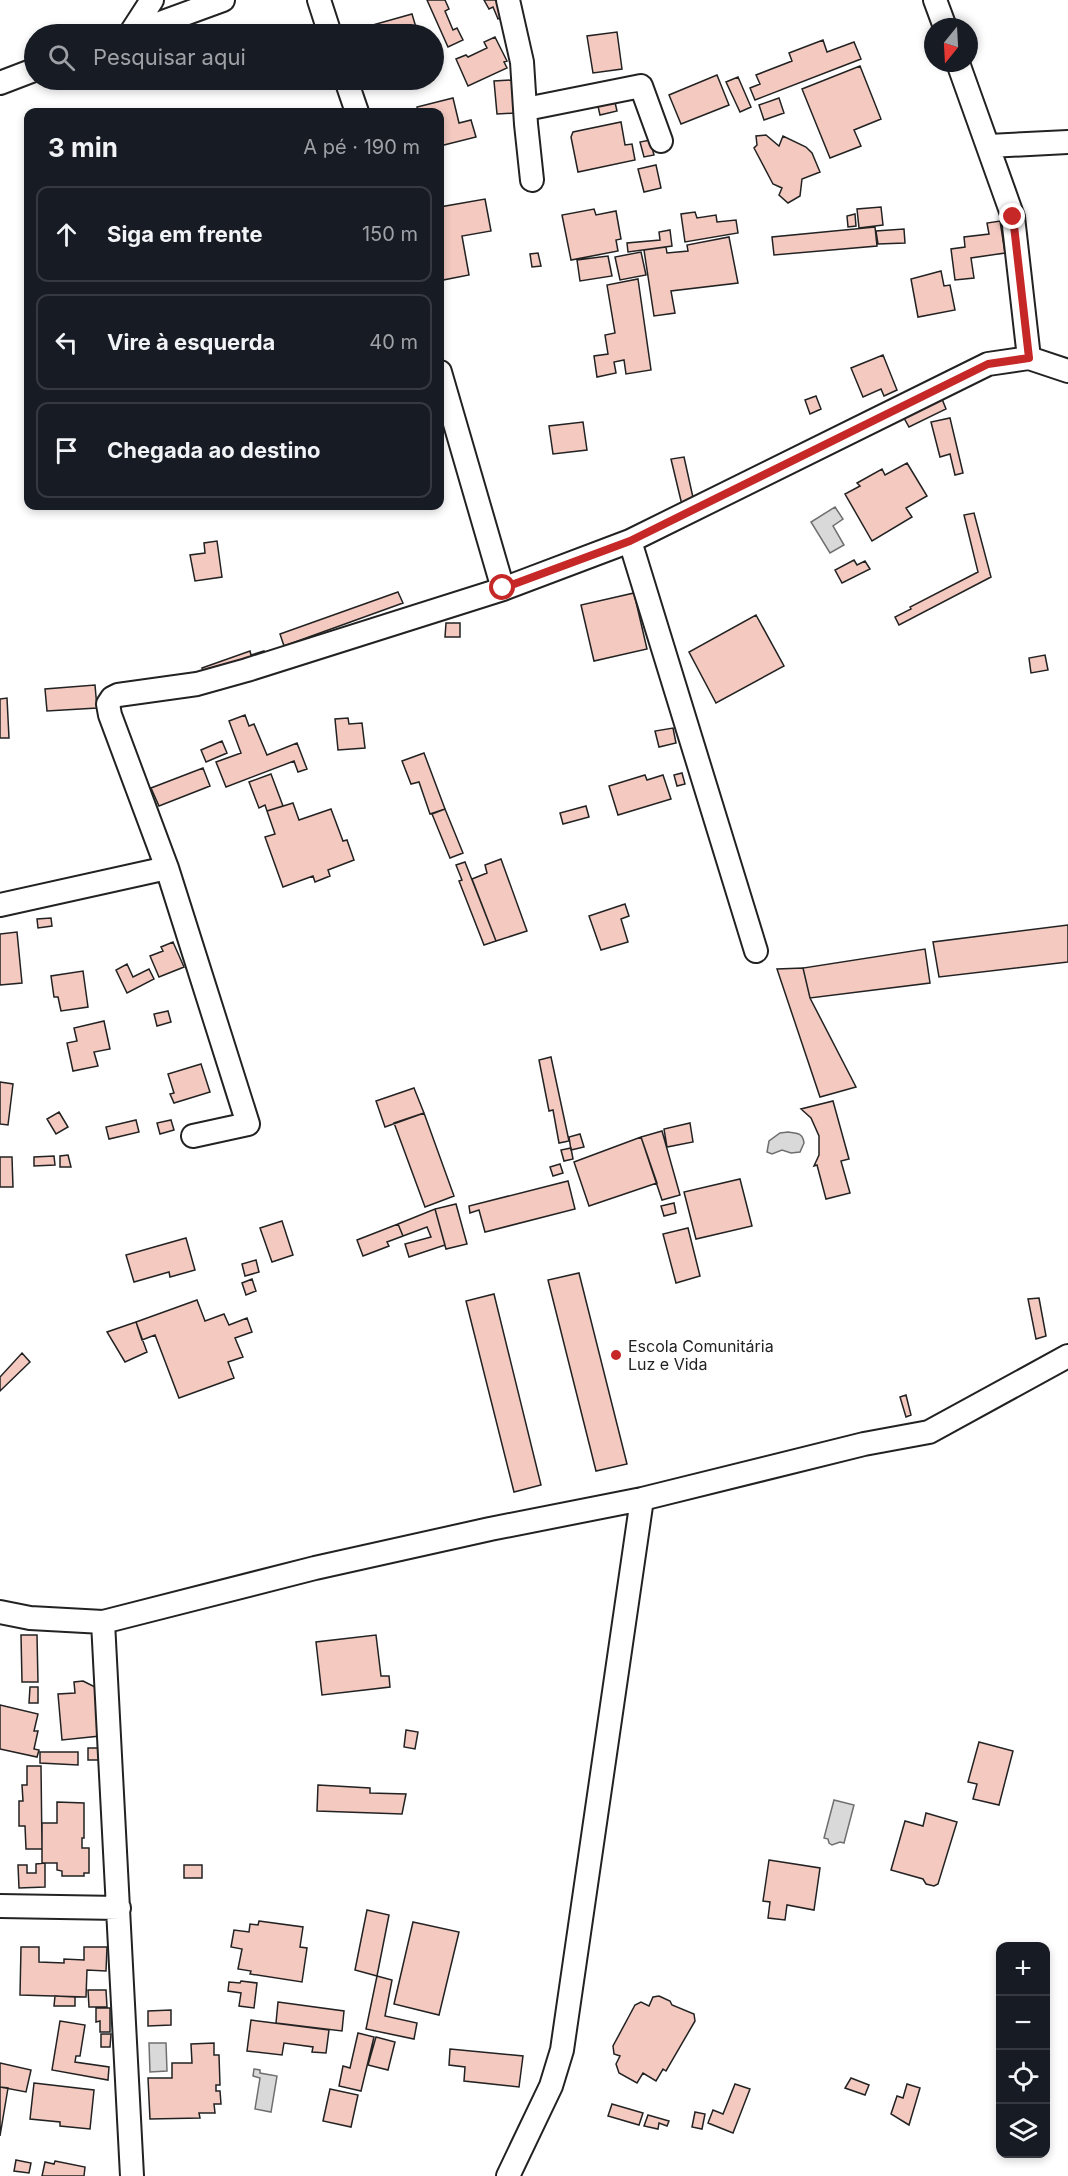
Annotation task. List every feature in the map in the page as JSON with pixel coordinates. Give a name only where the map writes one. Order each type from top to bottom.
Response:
[{"type":"street","points":[[137,24],[153,0]]},
{"type":"street","points":[[157,24],[223,0]]},
{"type":"street","points":[[318,0],[326,24]]},
{"type":"street","points":[[508,0],[522,62],[532,180]]},
{"type":"street","points":[[935,0],[942,18]]},
{"type":"street","points":[[961,72],[1013,217],[1029,358]]},
{"type":"street","points":[[0,83],[24,74]]},
{"type":"street","points":[[526,109],[641,86],[661,141]]},
{"type":"street","points":[[349,90],[356,108]]},
{"type":"street","points":[[989,146],[1068,142]]},
{"type":"street","points":[[193,1136],[248,1124],[167,868],[110,716],[108,704],[112,698],[118,695],[197,684],[246,670],[503,588],[630,541],[988,364],[1029,358],[1068,371]]},
{"type":"street","points":[[444,386],[503,588]]},
{"type":"street","points":[[630,541],[756,951]]},
{"type":"street","points":[[0,905],[167,868]]},
{"type":"street","points":[[0,1612],[30,1618],[103,1622],[327,1565],[642,1498],[864,1444],[929,1432],[1068,1356]]},
{"type":"street","points":[[508,2176],[551,2086],[562,2050],[642,1498]]},
{"type":"street","points":[[103,1622],[132,2176]]},
{"type":"street","points":[[0,1906],[119,1908]]},
{"type":"shaded area","points":[[835,507],[843,519],[833,526],[844,545],[830,553],[811,522]]},
{"type":"shaded area","points":[[780,1133],[801,1135],[804,1143],[800,1152],[791,1153],[782,1150],[772,1154],[767,1152],[769,1141]]},
{"type":"shaded area","points":[[834,1800],[854,1805],[844,1843],[832,1845],[828,1839],[824,1838]]},
{"type":"shaded area","points":[[149,2043],[166,2043],[167,2071],[150,2072]]},
{"type":"shaded area","points":[[254,2069],[260,2070],[260,2073],[277,2076],[271,2112],[255,2109],[260,2078],[253,2076]]},
{"type":"building","points":[[427,0],[445,0],[449,9],[445,11],[453,30],[457,28],[463,40],[448,47],[444,38],[444,24],[438,24]]},
{"type":"building","points":[[484,0],[498,0],[505,15],[498,19],[493,7],[489,9]]},
{"type":"building","points":[[412,14],[415,24],[376,24]]},
{"type":"building","points":[[617,32],[622,69],[593,73],[587,36]]},
{"type":"building","points":[[495,37],[507,61],[504,62],[507,68],[468,86],[456,59],[466,55],[468,57],[487,48],[484,42]]},
{"type":"building","points":[[823,40],[827,52],[854,42],[861,59],[755,100],[750,88],[760,84],[756,75],[792,61],[789,53]]},
{"type":"building","points":[[860,66],[881,119],[854,130],[861,146],[830,158],[802,89]]},
{"type":"building","points":[[717,75],[729,105],[681,124],[669,95]]},
{"type":"building","points":[[738,77],[751,107],[740,112],[726,82]]},
{"type":"building","points":[[512,80],[515,113],[497,114],[494,81]]},
{"type":"building","points":[[453,98],[459,123],[471,120],[476,137],[444,145],[444,108],[417,107]]},
{"type":"building","points":[[614,98],[617,111],[600,115],[597,102]]},
{"type":"building","points":[[779,98],[784,113],[764,120],[759,105]]},
{"type":"building","points":[[621,122],[625,145],[632,144],[635,160],[578,172],[571,137],[573,132]]},
{"type":"building","points":[[766,135],[779,146],[783,136],[806,147],[812,153],[820,172],[802,179],[800,196],[788,203],[779,195],[782,188],[773,184],[754,148],[757,145],[756,136]]},
{"type":"building","points":[[650,140],[654,155],[644,157],[640,142]]},
{"type":"building","points":[[656,165],[661,188],[644,192],[638,169]]},
{"type":"building","points":[[485,199],[491,231],[462,236],[469,275],[444,280],[444,206]]},
{"type":"building","points":[[881,207],[883,225],[859,228],[857,209]]},
{"type":"building","points":[[594,209],[596,215],[616,211],[621,239],[616,240],[618,251],[571,260],[562,215]]},
{"type":"building","points":[[695,212],[697,218],[716,215],[717,222],[736,220],[738,233],[685,242],[681,214]]},
{"type":"building","points":[[855,214],[856,226],[848,227],[847,216]]},
{"type":"building","points":[[1000,221],[1005,253],[971,258],[974,278],[955,280],[951,249],[965,247],[964,237],[989,234],[987,223]]},
{"type":"building","points":[[875,227],[877,246],[774,255],[772,237]]},
{"type":"building","points":[[904,229],[905,243],[878,244],[876,231]]},
{"type":"building","points":[[670,230],[672,246],[628,252],[627,243],[660,240],[659,232]]},
{"type":"building","points":[[729,237],[738,283],[671,291],[675,313],[654,316],[644,250],[666,247],[667,253],[688,251],[687,245]]},
{"type":"building","points":[[641,252],[646,275],[620,280],[615,257]]},
{"type":"building","points":[[538,253],[541,266],[532,267],[530,254]]},
{"type":"building","points":[[608,256],[612,276],[580,281],[577,260]]},
{"type":"building","points":[[941,271],[944,286],[950,285],[955,310],[918,317],[911,279]]},
{"type":"building","points":[[638,279],[651,370],[626,374],[624,360],[614,362],[616,373],[597,377],[594,356],[608,354],[605,335],[615,333],[607,285]]},
{"type":"building","points":[[883,355],[897,390],[884,396],[881,389],[863,397],[851,368]]},
{"type":"building","points":[[816,396],[821,409],[810,414],[805,400]]},
{"type":"building","points":[[942,399],[946,409],[909,427],[904,418]]},
{"type":"building","points":[[950,418],[963,473],[955,475],[950,454],[940,457],[931,422]]},
{"type":"building","points":[[583,422],[587,450],[553,454],[549,426]]},
{"type":"building","points":[[684,457],[694,502],[682,505],[671,459]]},
{"type":"building","points":[[907,463],[927,496],[906,508],[912,517],[872,541],[845,494],[860,486],[857,483],[882,469],[885,475]]},
{"type":"building","points":[[974,513],[991,577],[899,625],[895,617],[978,572],[964,515]]},
{"type":"building","points":[[217,541],[222,577],[195,581],[190,555],[205,553],[204,543]]},
{"type":"building","points":[[854,560],[857,565],[865,561],[870,569],[842,583],[835,570]]},
{"type":"building","points":[[398,592],[403,603],[284,646],[280,634]]},
{"type":"building","points":[[634,593],[647,649],[594,661],[581,605]]},
{"type":"building","points":[[756,615],[784,666],[716,703],[689,652]]},
{"type":"building","points":[[446,623],[460,623],[460,637],[445,637]]},
{"type":"building","points":[[250,651],[251,655],[264,651],[267,657],[206,679],[202,668]]},
{"type":"building","points":[[1045,655],[1048,670],[1031,673],[1029,658]]},
{"type":"building","points":[[95,685],[97,708],[47,711],[45,689]]},
{"type":"building","points":[[7,698],[9,738],[0,738],[0,699]]},
{"type":"building","points":[[245,715],[249,726],[254,724],[267,755],[297,743],[307,769],[298,772],[294,761],[226,787],[216,762],[241,753],[229,721]]},
{"type":"building","points":[[348,718],[349,724],[362,723],[365,748],[338,750],[335,719]]},
{"type":"building","points":[[673,728],[676,743],[659,747],[655,731]]},
{"type":"building","points":[[222,741],[227,753],[206,762],[201,750]]},
{"type":"building","points":[[424,753],[445,809],[430,814],[419,782],[411,784],[402,761]]},
{"type":"building","points":[[203,768],[210,786],[159,806],[151,788]]},
{"type":"building","points":[[682,773],[685,784],[677,786],[674,775]]},
{"type":"building","points":[[271,774],[283,806],[267,811],[265,805],[259,808],[249,782]]},
{"type":"building","points":[[645,775],[647,780],[663,775],[671,799],[618,815],[609,786]]},
{"type":"building","points":[[293,803],[299,820],[331,809],[343,841],[347,840],[354,860],[328,870],[330,876],[315,882],[313,876],[283,887],[265,837],[275,834],[267,811]]},
{"type":"building","points":[[586,806],[589,817],[563,824],[560,813]]},
{"type":"building","points":[[445,809],[463,853],[450,858],[432,814]]},
{"type":"building","points":[[501,859],[527,931],[496,941],[472,879],[487,873],[485,865]]},
{"type":"building","points":[[465,862],[496,941],[484,945],[459,881],[462,880],[456,865]]},
{"type":"building","points":[[625,904],[629,916],[621,919],[628,942],[601,950],[589,916]]},
{"type":"building","points":[[51,918],[52,926],[38,928],[37,919]]},
{"type":"building","points":[[1068,925],[1068,962],[939,977],[933,942]]},
{"type":"building","points":[[17,932],[22,983],[0,985],[0,934]]},
{"type":"building","points":[[173,942],[184,967],[159,977],[150,956],[163,951],[161,947]]},
{"type":"building","points":[[925,949],[930,983],[810,998],[803,968]]},
{"type":"building","points":[[127,964],[133,977],[149,969],[154,979],[127,993],[116,970]]},
{"type":"building","points":[[803,968],[810,998],[856,1087],[820,1097],[777,969]]},
{"type":"building","points":[[83,971],[88,1007],[61,1011],[58,997],[54,997],[51,976]]},
{"type":"building","points":[[168,1011],[171,1022],[157,1026],[154,1014]]},
{"type":"building","points":[[104,1021],[110,1049],[94,1052],[98,1066],[73,1071],[67,1043],[77,1041],[74,1028]]},
{"type":"building","points":[[551,1057],[569,1141],[559,1143],[553,1110],[549,1111],[539,1060]]},
{"type":"building","points":[[201,1064],[210,1092],[174,1103],[170,1094],[174,1093],[168,1074]]},
{"type":"building","points":[[0,1082],[13,1084],[8,1125],[0,1124]]},
{"type":"building","points":[[414,1088],[424,1113],[385,1127],[376,1101]]},
{"type":"building","points":[[833,1101],[849,1159],[841,1161],[850,1193],[826,1199],[817,1165],[814,1166],[819,1155],[819,1136],[811,1118],[801,1109]]},
{"type":"building","points":[[59,1112],[68,1127],[56,1134],[47,1119]]},
{"type":"building","points":[[424,1113],[454,1196],[425,1207],[394,1123]]},
{"type":"building","points":[[136,1120],[139,1132],[109,1139],[106,1127]]},
{"type":"building","points":[[171,1120],[174,1130],[160,1134],[157,1123]]},
{"type":"building","points":[[690,1123],[693,1142],[667,1147],[664,1129]]},
{"type":"building","points":[[662,1131],[680,1195],[662,1200],[641,1137]]},
{"type":"building","points":[[580,1134],[584,1147],[571,1150],[569,1137]]},
{"type":"building","points":[[641,1137],[657,1183],[589,1206],[574,1162]]},
{"type":"building","points":[[571,1148],[573,1159],[564,1161],[561,1150]]},
{"type":"building","points":[[68,1155],[71,1167],[60,1167],[60,1156]]},
{"type":"building","points":[[54,1156],[55,1165],[34,1166],[34,1157]]},
{"type":"building","points":[[0,1157],[12,1157],[13,1187],[0,1187]]},
{"type":"building","points":[[560,1164],[563,1173],[553,1176],[550,1167]]},
{"type":"building","points":[[740,1179],[752,1226],[696,1239],[684,1192]]},
{"type":"building","points":[[568,1181],[575,1209],[485,1232],[479,1210],[470,1213],[469,1206]]},
{"type":"building","points":[[674,1203],[676,1213],[664,1216],[661,1206]]},
{"type":"building","points":[[456,1204],[467,1244],[446,1249],[435,1209]]},
{"type":"building","points":[[435,1209],[445,1245],[409,1257],[405,1244],[431,1237],[427,1227],[403,1236],[398,1224]]},
{"type":"building","points":[[282,1221],[293,1255],[272,1262],[260,1228]]},
{"type":"building","points":[[398,1224],[403,1236],[387,1242],[389,1246],[363,1256],[357,1240]]},
{"type":"building","points":[[688,1228],[700,1276],[676,1283],[663,1234]]},
{"type":"building","points":[[186,1238],[195,1270],[170,1277],[169,1272],[134,1282],[126,1255]]},
{"type":"building","points":[[256,1260],[259,1272],[245,1276],[242,1264]]},
{"type":"building","points":[[579,1273],[627,1464],[596,1471],[548,1280]]},
{"type":"building","points":[[252,1279],[256,1291],[246,1295],[242,1283]]},
{"type":"building","points":[[494,1294],[541,1485],[514,1492],[466,1301]]},
{"type":"building","points":[[1039,1298],[1046,1336],[1036,1339],[1028,1299]]},
{"type":"building","points":[[197,1300],[205,1321],[224,1314],[229,1325],[247,1318],[252,1332],[235,1338],[243,1357],[228,1362],[234,1378],[179,1398],[155,1335],[142,1340],[136,1322]]},
{"type":"building","points":[[136,1322],[147,1352],[125,1362],[107,1332]]},
{"type":"building","points":[[22,1353],[30,1362],[0,1391],[0,1377]]},
{"type":"building","points":[[906,1395],[911,1415],[906,1417],[900,1397]]},
{"type":"building","points":[[21,1635],[37,1635],[38,1682],[22,1682]]},
{"type":"building","points":[[376,1635],[381,1676],[389,1676],[390,1687],[322,1695],[316,1642]]},
{"type":"building","points":[[83,1681],[95,1687],[100,1736],[62,1740],[58,1694],[75,1693],[74,1682]]},
{"type":"building","points":[[30,1687],[38,1687],[38,1703],[29,1703]]},
{"type":"building","points":[[0,1705],[38,1714],[34,1731],[38,1731],[34,1749],[39,1750],[37,1757],[0,1749]]},
{"type":"building","points":[[406,1730],[418,1732],[415,1749],[404,1747]]},
{"type":"building","points":[[979,1742],[1013,1751],[999,1805],[973,1799],[977,1784],[968,1782]]},
{"type":"building","points":[[88,1748],[102,1748],[103,1760],[88,1760]]},
{"type":"building","points":[[40,1752],[78,1752],[78,1765],[40,1763]]},
{"type":"building","points":[[27,1766],[41,1766],[42,1849],[26,1849],[25,1826],[19,1826],[19,1801],[23,1801],[22,1785],[27,1785]]},
{"type":"building","points":[[318,1785],[370,1788],[370,1793],[406,1794],[402,1814],[317,1811]]},
{"type":"building","points":[[57,1802],[84,1803],[82,1848],[89,1848],[89,1873],[84,1873],[84,1876],[62,1876],[62,1871],[57,1870],[57,1863],[42,1863],[42,1823],[57,1823]]},
{"type":"building","points":[[926,1813],[957,1822],[938,1884],[934,1886],[926,1884],[923,1879],[891,1870],[905,1821],[923,1826]]},
{"type":"building","points":[[769,1860],[820,1868],[814,1910],[787,1905],[785,1920],[768,1918],[770,1902],[763,1901]]},
{"type":"building","points":[[45,1863],[45,1887],[19,1888],[18,1865],[27,1865],[27,1873],[36,1873],[36,1864]]},
{"type":"building","points":[[184,1865],[202,1865],[202,1878],[184,1878]]},
{"type":"building","points":[[367,1910],[389,1915],[377,1976],[355,1970]]},
{"type":"building","points":[[259,1921],[303,1927],[300,1947],[307,1948],[302,1982],[250,1974],[251,1971],[238,1969],[242,1949],[231,1947],[234,1930],[249,1932],[250,1924],[258,1925]]},
{"type":"building","points":[[413,1922],[459,1932],[439,2015],[394,2004]]},
{"type":"building","points":[[21,1947],[39,1947],[39,1962],[64,1963],[64,1959],[84,1960],[84,1947],[107,1947],[106,1971],[87,1970],[86,1997],[20,1995]]},
{"type":"building","points":[[377,1976],[392,1980],[385,2016],[417,2023],[414,2039],[366,2029]]},
{"type":"building","points":[[241,1981],[257,1983],[254,2008],[239,2006],[241,1993],[228,1991],[229,1982],[240,1983]]},
{"type":"building","points":[[88,1990],[106,1990],[107,2007],[89,2007]]},
{"type":"building","points":[[55,1996],[75,1997],[75,2006],[54,2006]]},
{"type":"building","points":[[659,1996],[670,2001],[672,2005],[694,2014],[695,2021],[666,2071],[663,2069],[656,2081],[643,2073],[637,2083],[619,2073],[616,2064],[620,2056],[614,2054],[613,2046],[635,2005],[641,2002],[649,2006],[653,1997]]},
{"type":"building","points":[[278,2002],[344,2011],[342,2031],[276,2023]]},
{"type":"building","points":[[96,2008],[110,2008],[110,2032],[100,2032],[100,2021],[96,2022]]},
{"type":"building","points":[[171,2010],[171,2025],[148,2026],[148,2011]]},
{"type":"building","points":[[251,2020],[329,2030],[326,2053],[312,2052],[313,2047],[284,2043],[282,2055],[247,2051]]},
{"type":"building","points":[[60,2021],[85,2025],[80,2056],[76,2056],[75,2062],[109,2067],[108,2080],[52,2070]]},
{"type":"building","points":[[358,2033],[374,2037],[361,2091],[339,2086],[343,2066],[350,2068]]},
{"type":"building","points":[[101,2034],[111,2034],[110,2047],[101,2047]]},
{"type":"building","points":[[376,2037],[395,2042],[388,2070],[368,2065]]},
{"type":"building","points":[[214,2043],[214,2055],[219,2055],[220,2085],[216,2085],[216,2091],[220,2091],[221,2104],[214,2104],[215,2113],[199,2113],[200,2118],[150,2119],[148,2078],[172,2078],[172,2063],[192,2063],[191,2044]]},
{"type":"building","points":[[450,2049],[523,2056],[519,2087],[464,2081],[465,2067],[449,2065]]},
{"type":"building","points":[[0,2063],[31,2070],[26,2092],[0,2087]]},
{"type":"building","points":[[851,2078],[869,2085],[865,2095],[845,2088]]},
{"type":"building","points":[[34,2083],[94,2090],[90,2129],[60,2126],[60,2122],[30,2119]]},
{"type":"building","points":[[735,2084],[750,2089],[733,2133],[708,2123],[713,2110],[723,2114]]},
{"type":"building","points":[[907,2084],[920,2088],[909,2125],[891,2114],[897,2096],[903,2098]]},
{"type":"building","points":[[0,2087],[8,2088],[0,2136]]},
{"type":"building","points":[[330,2089],[358,2095],[351,2127],[323,2121]]},
{"type":"building","points":[[612,2104],[643,2113],[639,2125],[608,2116]]},
{"type":"building","points":[[695,2112],[705,2114],[702,2129],[692,2127]]},
{"type":"building","points":[[648,2115],[669,2121],[667,2126],[659,2123],[658,2129],[644,2126]]},
{"type":"building","points":[[16,2160],[31,2163],[29,2173],[14,2171]]},
{"type":"building","points":[[55,2161],[85,2167],[84,2176],[42,2176],[45,2162],[54,2164]]},
{"type":"place","name":"Escola Comunitária Luz e Vida","points":[[616,1355]]},
{"type":"route","points":[[503,588],[630,541],[988,364],[1029,358],[1013,217]]}]
